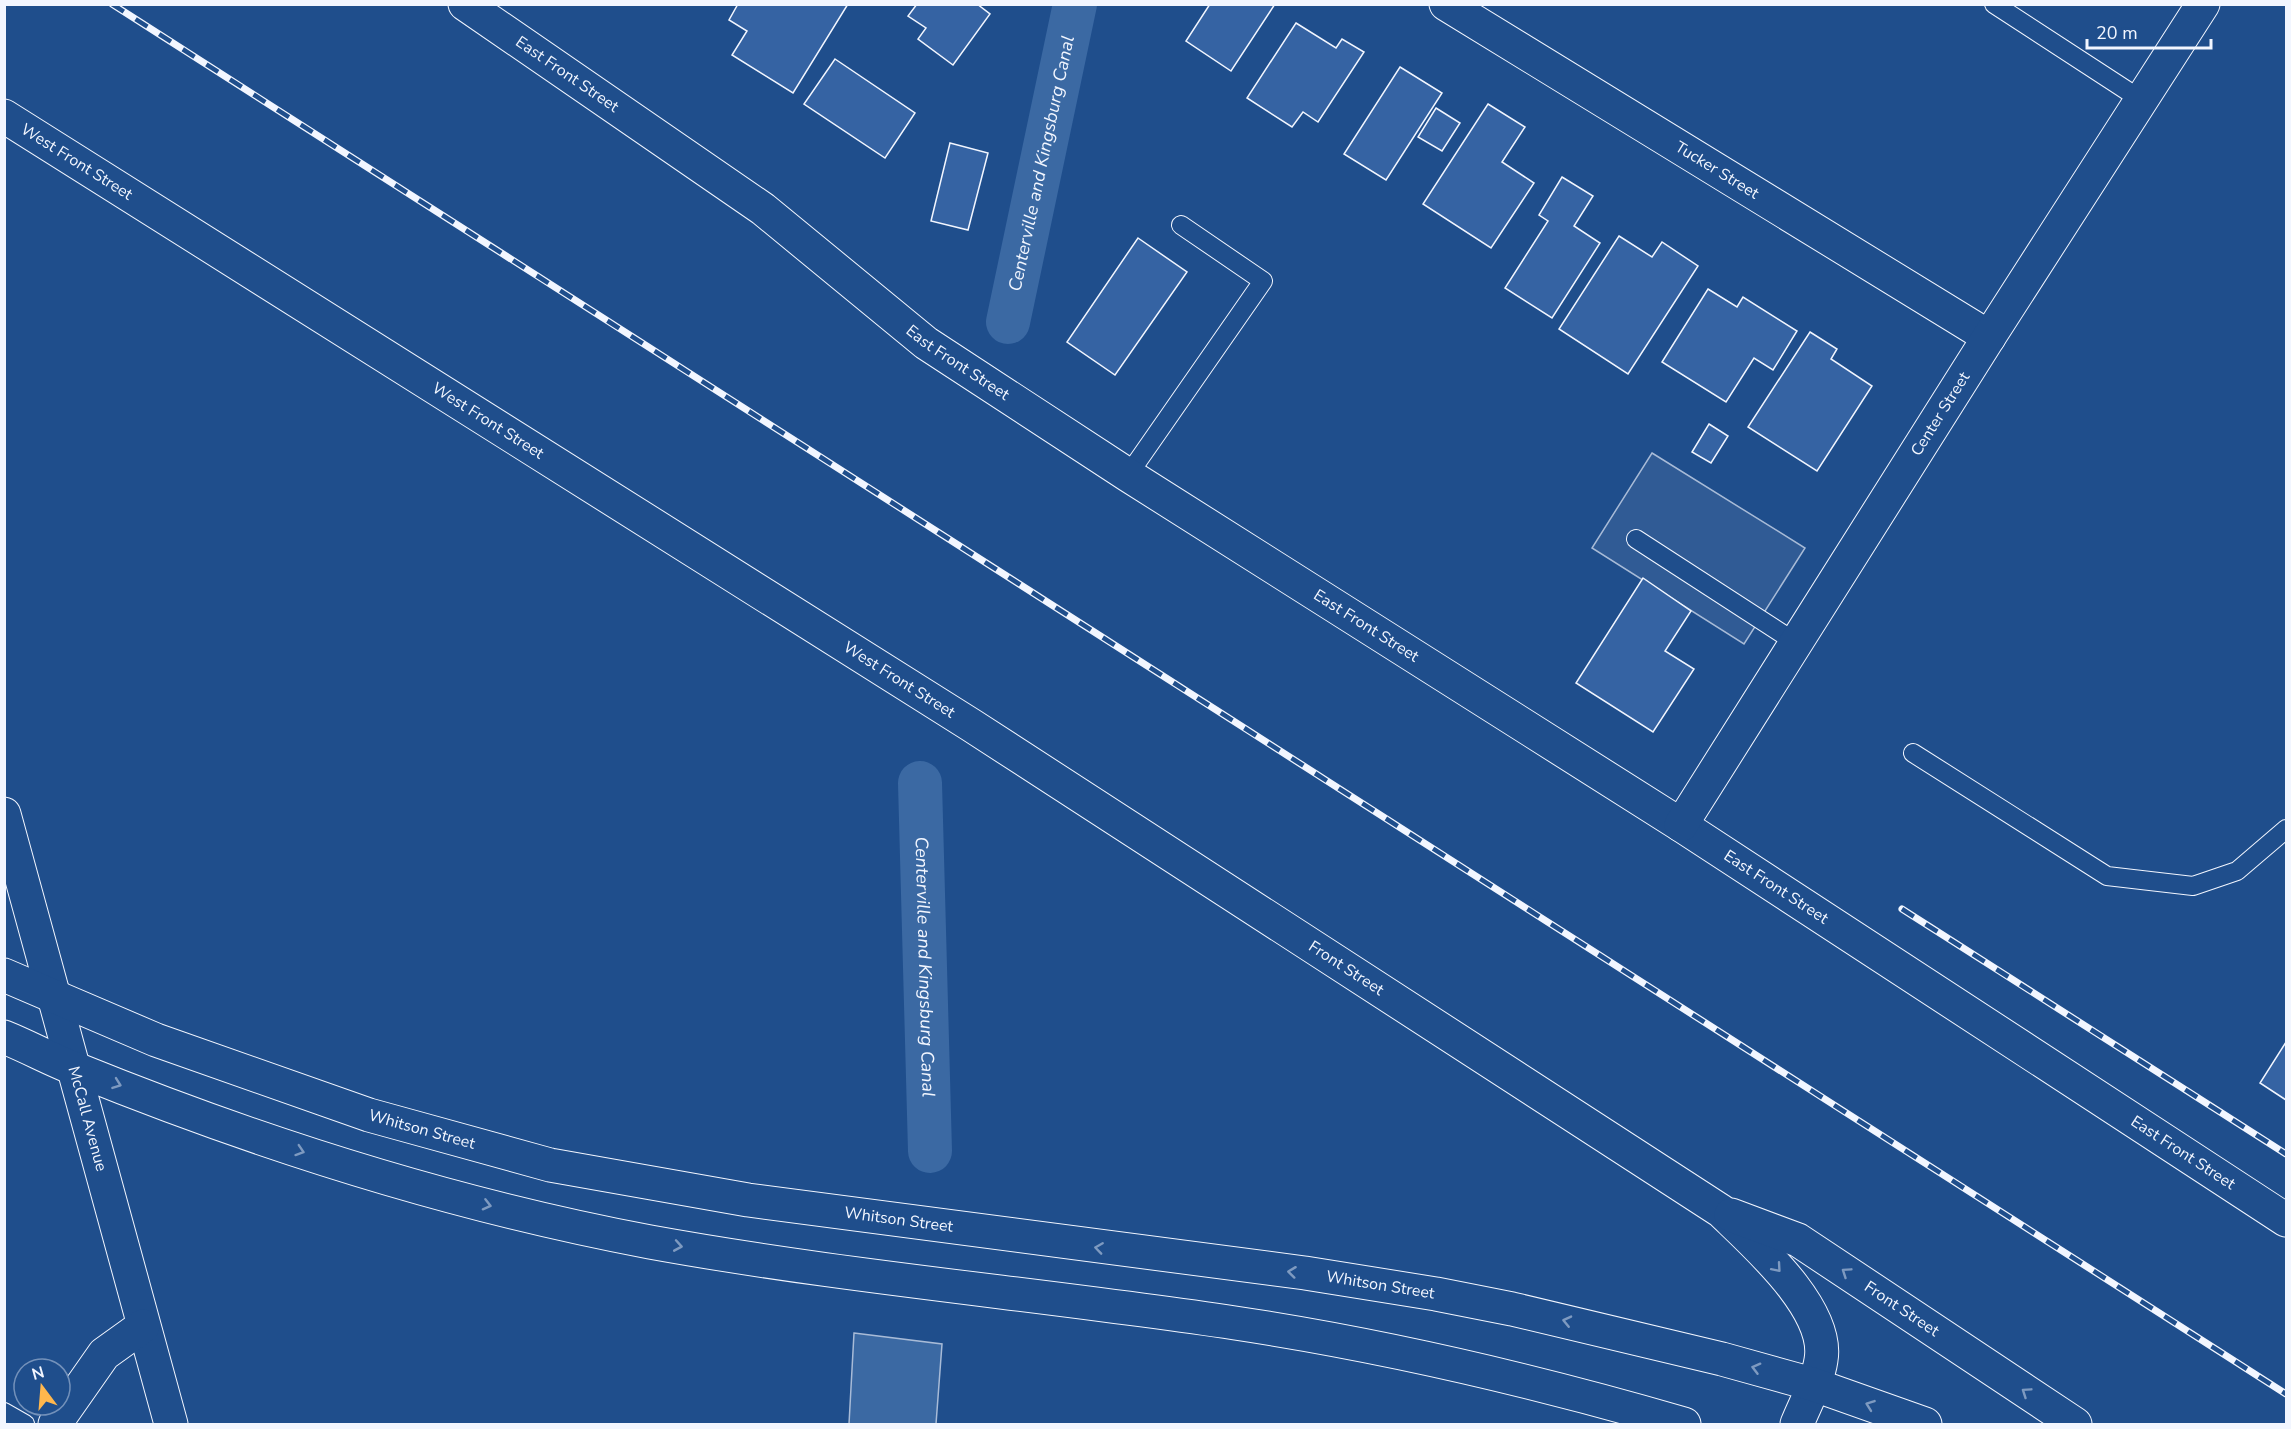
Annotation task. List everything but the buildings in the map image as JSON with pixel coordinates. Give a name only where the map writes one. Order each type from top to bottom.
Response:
[{"type":"street","name":"East Front Street","points":[[465,4],[764,209],[926,343],[1128,475],[1681,825],[2286,1220]]},
{"type":"street","name":"Tucker Street","points":[[1446,4],[1989,337]]},
{"type":"street","name":"Center Street","points":[[1681,825],[1989,337],[2144,101],[2203,4]]},
{"type":"street","name":"West Front Street","points":[[4,116],[971,725]]},
{"type":"street","name":"Front Street","points":[[971,725],[1721,1211],[1778,1268],[1808,1311],[1821,1346],[1821,1360],[1797,1425]]},
{"type":"street","name":"McCall Avenue","points":[[4,814],[171,1425]]},
{"type":"street","name":"Whitson Street","points":[[4,975],[156,1040],[369,1115],[550,1165],[748,1200],[1305,1274],[1436,1294],[1620,1334],[1812,1384],[1925,1425]]},
{"type":"street","points":[[4,1038],[75,1069],[251,1135],[439,1193],[531,1216],[647,1241],[765,1261],[1236,1323],[1360,1344],[1467,1366],[1684,1425]]},
{"type":"street","name":"Front Street","points":[[1721,1211],[1798,1240],[2074,1425]]},
{"type":"street","points":[[55,1425],[104,1354],[143,1326]]},
{"type":"lane","points":[[1994,4],[2144,101]]},
{"type":"lane","points":[[1128,475],[1263,281],[1181,225]]},
{"type":"lane","points":[[1636,539],[1795,642]]},
{"type":"lane","points":[[1912,753],[2108,876],[2193,886],[2237,871],[2286,829]]},
{"type":"lane","points":[[4,1412],[25,1425]]},
{"type":"shaded area","points":[[1652,453],[1805,548],[1744,644],[1592,548]]},
{"type":"shaded area","points":[[854,1333],[942,1344],[936,1424],[849,1424]]},
{"type":"waterway","name":"Centerville and Kingsburg Canal","points":[[1008,322],[1075,4]]},
{"type":"waterway","name":"Centerville and Kingsburg Canal","points":[[920,783],[930,1151]]},
{"type":"railway","points":[[112,4],[2286,1394]]},
{"type":"railway","points":[[1902,909],[2286,1154]]}]
